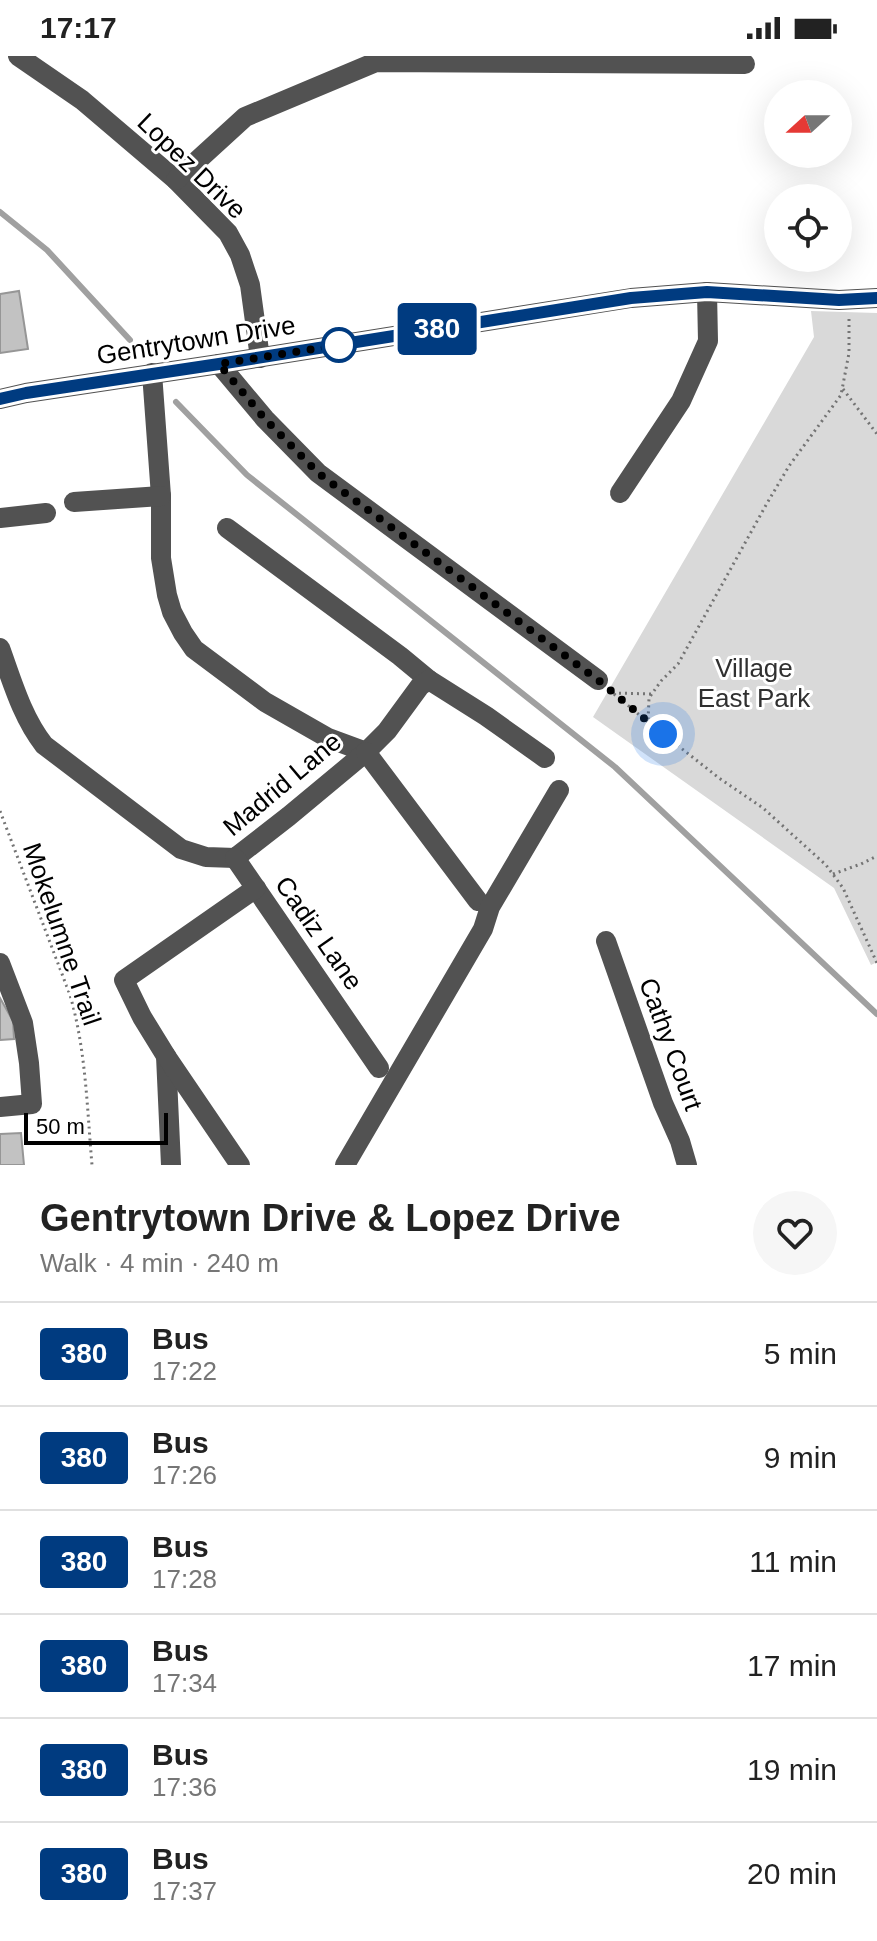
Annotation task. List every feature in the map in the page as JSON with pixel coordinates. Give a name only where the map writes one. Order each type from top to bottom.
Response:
[{"type":"street","name":"Lopez Drive","points":[[18,56],[82,100],[176,180],[228,233],[240,255],[250,285],[260,358]]},
{"type":"street","points":[[176,180],[245,117],[376,62],[745,64]]},
{"type":"street","points":[[620,493],[681,401],[708,341],[707,292]]},
{"type":"street","name":"Gentrytown Drive","points":[[0,399],[631,298],[707,292],[877,298]]},
{"type":"street","points":[[219,364],[265,419],[318,473],[606,687]]},
{"type":"street","name":"Madrid Lane","points":[[152,373],[161,496],[161,558],[167,595],[183,633],[194,649],[252,693],[328,738],[366,752]]},
{"type":"street","points":[[74,502],[161,496]]},
{"type":"street","points":[[0,518],[46,513]]},
{"type":"street","points":[[227,528],[400,656],[424,683],[486,716],[545,758]]},
{"type":"street","name":"Madrid Lane","points":[[0,648],[25,716],[44,745],[181,849],[206,857],[235,858],[366,752]]},
{"type":"street","points":[[424,683],[387,731],[366,752],[484,904]]},
{"type":"street","points":[[345,1165],[483,929],[484,904],[559,790]]},
{"type":"street","name":"Cadiz Lane","points":[[235,858],[379,1068]]},
{"type":"street","points":[[240,1165],[166,1056],[124,980],[256,888]]},
{"type":"street","name":"Cathy Court","points":[[606,941],[687,1165]]},
{"type":"street","points":[[0,963],[23,1023],[32,1104],[0,1107]]},
{"type":"street","points":[[166,1056],[171,1165]]},
{"type":"path","points":[[648,722],[649,698],[678,664],[789,466],[841,395],[849,353],[849,299]]},
{"type":"path","points":[[843,389],[877,434]]},
{"type":"path","points":[[606,687],[652,694]]},
{"type":"path","points":[[606,687],[709,770],[763,808],[826,865],[843,888],[877,963]]},
{"type":"path","name":"Mokelumne Trail","points":[[0,811],[75,1013],[85,1073],[92,1165]]},
{"type":"path","points":[[833,874],[877,856]]},
{"type":"green space","name":"Village East Park","points":[[811,311],[877,313],[877,962],[871,965],[834,888],[593,717],[814,337]]},
{"type":"building","points":[[19,291],[28,349],[0,353],[0,294]]},
{"type":"building","points":[[0,998],[13,1021],[14,1039],[0,1040]]},
{"type":"building","points":[[21,1133],[24,1165],[0,1165],[0,1134]]},
{"type":"waterway","points":[[0,212],[47,250],[130,340]]},
{"type":"waterway","points":[[176,402],[247,475],[615,767],[877,1014]]},
{"type":"bus line","name":"380","points":[[0,399],[631,298],[707,292],[839,300],[877,298]]},
{"type":"route","points":[[339,345],[219,364],[265,419],[318,473],[598,680],[663,734]]}]
